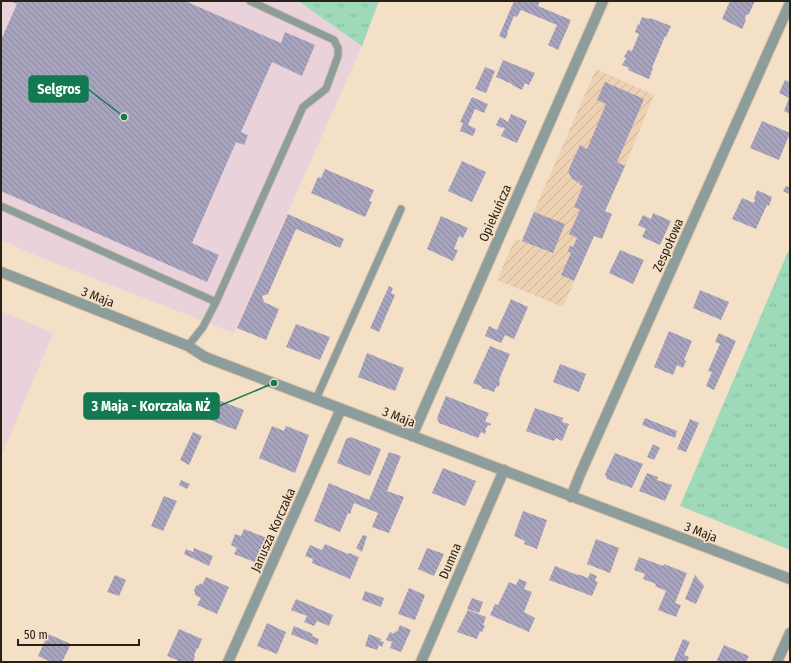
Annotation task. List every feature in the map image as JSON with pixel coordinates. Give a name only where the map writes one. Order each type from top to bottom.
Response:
[{"type":"street","name":"Opiekuńcza","points":[[412,436],[602,1]]},
{"type":"street","name":"Zespołowa","points":[[570,497],[790,3]]},
{"type":"street","name":"3 Maja","points":[[1,272],[188,346],[205,357],[504,470],[570,497],[790,579]]},
{"type":"street","name":"Janusza Korczaka","points":[[228,662],[341,408]]},
{"type":"street","name":"Dumna","points":[[421,662],[504,470]]},
{"type":"street","points":[[777,662],[790,633]]},
{"type":"lane","points":[[188,346],[203,326],[216,302],[304,107],[326,89],[338,56],[338,48],[334,40],[250,1]]},
{"type":"lane","points":[[1,206],[216,302]]},
{"type":"lane","points":[[316,399],[400,209]]},
{"type":"shaded area","points":[[1,1],[298,1],[362,46],[234,333],[44,259],[1,240]]},
{"type":"shaded area","points":[[596,69],[654,95],[625,166],[563,307],[497,280],[515,239],[521,241]]},
{"type":"shaded area","points":[[1,311],[53,333],[1,457]]},
{"type":"green space","points":[[298,1],[379,1],[362,46]]},
{"type":"green space","points":[[790,247],[790,550],[680,506]]},
{"type":"building","points":[[10,1],[185,1],[281,43],[285,32],[315,45],[302,76],[272,62],[241,132],[248,135],[244,145],[236,142],[192,243],[219,255],[207,282],[1,191],[1,40],[17,4]]},
{"type":"building","points":[[514,1],[540,1],[538,6],[571,20],[558,50],[548,45],[557,25],[521,10],[517,17],[514,16],[505,39],[499,36]]},
{"type":"building","points":[[730,1],[755,1],[749,14],[746,15],[746,21],[742,29],[722,19]]},
{"type":"building","points":[[642,17],[650,18],[671,26],[666,37],[665,36],[649,79],[628,70],[629,68],[622,65],[628,50],[632,51],[639,34],[635,32]]},
{"type":"building","points":[[503,60],[535,73],[529,85],[525,83],[522,90],[496,77]]},
{"type":"building","points":[[485,67],[495,71],[486,93],[475,89]]},
{"type":"building","points":[[785,80],[790,82],[790,114],[784,111],[789,98],[779,93]]},
{"type":"building","points":[[605,82],[644,99],[617,162],[625,166],[605,211],[612,214],[602,239],[594,236],[574,281],[561,275],[571,253],[568,251],[570,246],[573,247],[577,238],[569,234],[580,210],[574,207],[583,186],[572,179],[568,171],[580,145],[587,149],[606,104],[597,100]]},
{"type":"building","points":[[472,97],[488,104],[484,113],[475,109],[468,125],[476,129],[473,136],[460,131],[463,123],[460,122]]},
{"type":"building","points":[[511,114],[527,121],[517,143],[501,136],[505,128],[496,125],[500,117],[508,122]]},
{"type":"building","points":[[762,121],[790,133],[779,160],[750,148]]},
{"type":"building","points":[[462,161],[486,172],[472,202],[448,191]]},
{"type":"building","points":[[325,169],[374,190],[369,201],[372,202],[365,217],[311,193],[318,177],[321,178]]},
{"type":"building","points":[[786,186],[790,188],[789,194],[783,191]]},
{"type":"building","points":[[757,190],[772,197],[769,206],[767,205],[756,229],[732,219],[742,198],[754,203]]},
{"type":"building","points":[[534,212],[565,224],[553,253],[522,241]]},
{"type":"building","points":[[653,213],[671,221],[660,245],[642,237],[646,229],[638,225],[643,215],[651,219]]},
{"type":"building","points":[[288,214],[344,239],[340,248],[296,229],[268,294],[262,296],[264,302],[279,309],[266,340],[237,328]]},
{"type":"building","points":[[441,216],[468,228],[463,238],[459,236],[454,249],[458,250],[453,261],[427,249]]},
{"type":"building","points":[[620,250],[644,260],[633,284],[609,273]]},
{"type":"building","points":[[389,286],[393,288],[391,293],[395,295],[379,332],[370,328]]},
{"type":"building","points":[[700,290],[729,302],[721,320],[693,308]]},
{"type":"building","points":[[511,299],[528,307],[514,339],[505,335],[501,343],[485,336],[489,326],[497,330]]},
{"type":"building","points":[[296,324],[330,337],[320,360],[286,347]]},
{"type":"building","points":[[669,331],[692,341],[684,360],[686,361],[683,368],[677,365],[673,375],[654,367]]},
{"type":"building","points":[[719,333],[736,341],[714,390],[706,386],[712,372],[708,371],[720,344],[715,342]]},
{"type":"building","points":[[490,346],[510,354],[499,380],[499,386],[496,387],[494,392],[473,383]]},
{"type":"building","points":[[367,353],[404,368],[395,391],[358,377]]},
{"type":"building","points":[[560,364],[586,374],[579,392],[553,382]]},
{"type":"building","points":[[446,396],[489,413],[485,421],[491,424],[490,426],[488,425],[485,430],[485,434],[481,432],[478,438],[439,423],[437,418]]},
{"type":"building","points":[[218,400],[244,410],[236,430],[210,420]]},
{"type":"building","points":[[535,408],[563,418],[562,422],[569,424],[562,441],[556,438],[554,441],[526,431]]},
{"type":"building","points":[[645,418],[677,431],[675,438],[642,425]]},
{"type":"building","points":[[690,419],[699,423],[686,452],[677,449]]},
{"type":"building","points":[[272,426],[284,431],[286,426],[309,435],[295,473],[259,458]]},
{"type":"building","points":[[193,432],[202,436],[189,465],[180,460]]},
{"type":"building","points":[[351,437],[381,449],[370,476],[337,463],[346,439]]},
{"type":"building","points":[[653,444],[660,448],[654,460],[647,457]]},
{"type":"building","points":[[389,452],[401,456],[387,491],[404,497],[389,533],[372,527],[378,513],[354,503],[340,532],[314,521],[329,483],[369,500]]},
{"type":"building","points":[[615,453],[643,464],[632,488],[607,479],[605,474]]},
{"type":"building","points":[[443,468],[476,481],[465,506],[432,493]]},
{"type":"building","points":[[647,473],[658,477],[657,480],[672,485],[665,501],[639,491]]},
{"type":"building","points":[[181,480],[190,484],[187,489],[179,485]]},
{"type":"building","points":[[164,496],[177,501],[163,531],[151,526]]},
{"type":"building","points":[[523,511],[547,520],[537,549],[524,544],[525,541],[514,536]]},
{"type":"building","points":[[244,529],[267,538],[257,563],[234,554],[237,548],[231,545],[235,534],[241,536]]},
{"type":"building","points":[[363,535],[367,536],[362,552],[356,548]]},
{"type":"building","points":[[596,539],[619,548],[610,573],[587,564]]},
{"type":"building","points":[[325,544],[359,557],[350,579],[312,563],[313,559],[305,556],[310,545],[322,550]]},
{"type":"building","points":[[194,548],[213,556],[209,566],[184,554],[186,549],[193,552]]},
{"type":"building","points":[[427,548],[444,554],[434,576],[418,569]]},
{"type":"building","points":[[639,557],[663,566],[664,564],[687,573],[675,603],[681,605],[676,617],[658,610],[666,591],[655,586],[656,584],[643,579],[645,574],[634,570]]},
{"type":"building","points":[[555,566],[588,578],[590,573],[597,576],[595,581],[598,582],[592,596],[549,580]]},
{"type":"building","points":[[115,575],[126,580],[119,596],[107,592]]},
{"type":"building","points":[[695,575],[704,586],[696,604],[685,599]]},
{"type":"building","points":[[206,577],[229,587],[217,614],[197,605],[201,598],[195,595],[194,590],[200,583],[202,585]]},
{"type":"building","points":[[519,579],[527,582],[524,589],[532,592],[524,612],[535,618],[529,632],[490,615],[495,604],[498,605],[509,582],[516,585]]},
{"type":"building","points":[[409,588],[425,595],[415,620],[398,614]]},
{"type":"building","points":[[365,591],[384,598],[381,607],[362,600]]},
{"type":"building","points":[[472,598],[483,602],[479,613],[467,609]]},
{"type":"building","points":[[296,599],[333,615],[329,626],[317,621],[314,626],[304,622],[307,616],[291,610]]},
{"type":"building","points":[[468,610],[486,617],[483,625],[485,626],[482,632],[480,631],[477,639],[457,632]]},
{"type":"building","points":[[267,623],[286,632],[277,654],[257,646]]},
{"type":"building","points":[[400,625],[411,630],[401,652],[390,648],[392,642],[386,640],[390,632],[394,634],[395,631],[397,632]]},
{"type":"building","points":[[294,626],[313,634],[312,636],[319,639],[317,645],[291,634]]},
{"type":"building","points":[[179,629],[202,639],[198,649],[197,648],[193,662],[178,662],[177,660],[167,656]]},
{"type":"building","points":[[48,634],[71,644],[62,662],[51,662],[38,656]]},
{"type":"building","points":[[369,634],[381,639],[380,641],[384,642],[382,647],[379,645],[377,650],[365,646]]},
{"type":"building","points":[[683,639],[690,642],[684,655],[689,657],[687,662],[673,662]]},
{"type":"building","points":[[724,645],[749,656],[746,662],[716,662]]},
{"type":"place","name":"Selgros","points":[[124,117]]},
{"type":"place","name":"3 Maja - Korczaka NŻ","points":[[274,383]]}]
